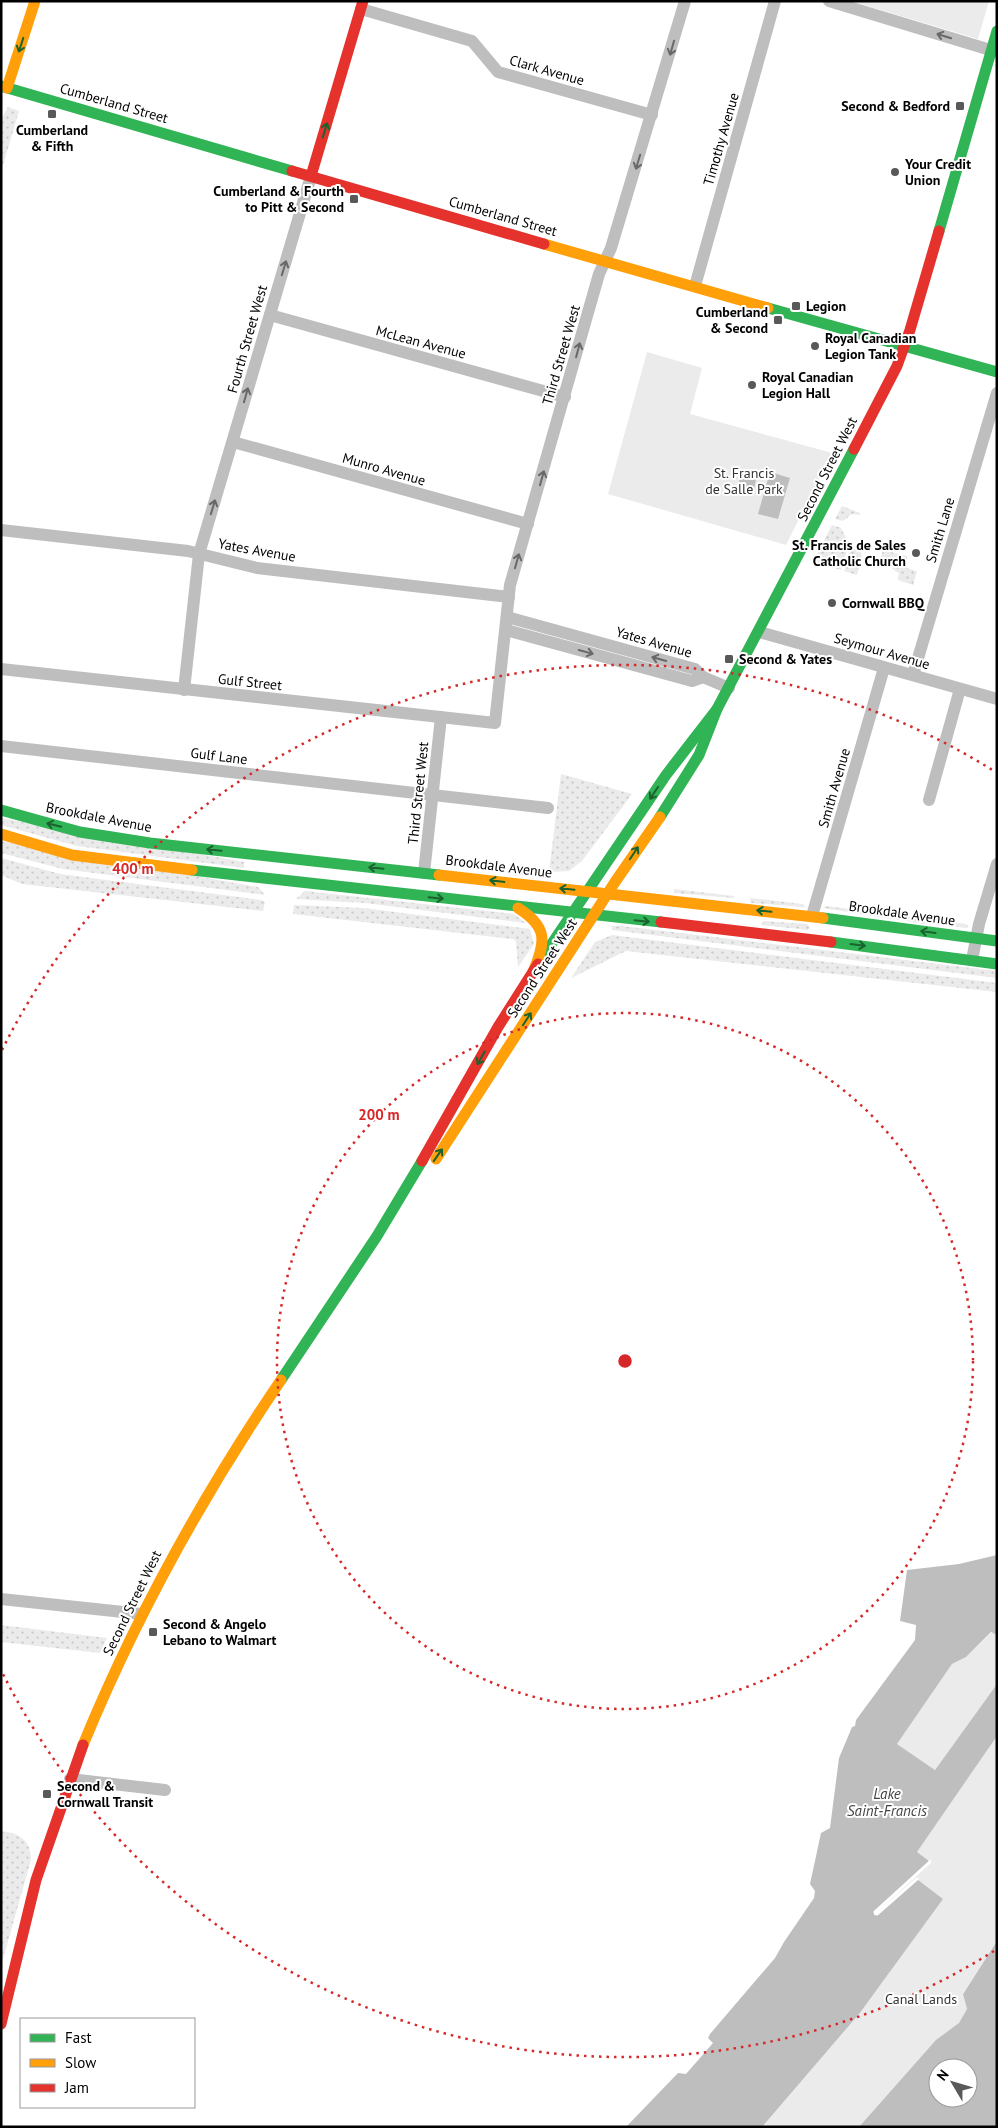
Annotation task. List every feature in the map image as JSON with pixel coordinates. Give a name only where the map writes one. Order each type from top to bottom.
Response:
[{"type":"main road","points":[[4,87],[35,1]]},
{"type":"main road","name":"Fourth Street West","points":[[310,176],[362,5]]},
{"type":"main road","name":"Second Street West","points":[[1,2024],[26,1916],[51,1833],[70,1779],[142,1614],[180,1542],[228,1460],[377,1236],[454,1108],[498,1027],[533,972],[682,753],[717,709],[897,366],[994,51],[997,30]]},
{"type":"main road","name":"Cumberland Street","points":[[4,87],[605,262],[997,372]]},
{"type":"main road","name":"Second Street West","points":[[377,1236],[431,1165],[470,1109],[607,894],[692,768],[711,731],[717,709]]},
{"type":"main road","name":"Brookdale Avenue","points":[[1,810],[80,832],[150,843],[812,916],[997,941]]},
{"type":"main road","points":[[1,834],[72,855],[572,914],[809,939],[997,964]]},
{"type":"main road","points":[[284,880],[285,858]]},
{"type":"main road","points":[[515,907],[533,917],[543,930],[542,953],[533,972]]},
{"type":"street","name":"Third Street West","points":[[495,723],[508,597],[600,274],[612,248],[685,1]]},
{"type":"street","name":"Timothy Avenue","points":[[696,286],[775,1]]},
{"type":"street","points":[[829,1],[994,51]]},
{"type":"street","name":"Clark Avenue","points":[[362,5],[472,41],[498,72],[652,115]]},
{"type":"street","name":"Fourth Street West","points":[[184,690],[199,554],[310,176]]},
{"type":"street","name":"McLean Avenue","points":[[270,315],[565,397]]},
{"type":"street","name":"Smith Lane","points":[[913,675],[997,393]]},
{"type":"street","name":"Munro Avenue","points":[[233,442],[528,524]]},
{"type":"street","name":"Yates Avenue","points":[[1,530],[199,554],[257,568],[508,597]]},
{"type":"street","name":"Yates Avenue","points":[[506,623],[631,658],[692,681],[703,677],[729,688]]},
{"type":"street","name":"Seymour Avenue","points":[[759,632],[997,699]]},
{"type":"street","name":"Gulf Street","points":[[1,668],[184,690],[495,723]]},
{"type":"street","name":"Smith Avenue","points":[[812,916],[884,668]]},
{"type":"street","points":[[929,800],[960,689]]},
{"type":"street","name":"Third Street West","points":[[424,873],[441,717]]},
{"type":"street","name":"Gulf Lane","points":[[1,746],[548,808]]},
{"type":"street","points":[[972,960],[976,938],[997,864]]},
{"type":"street","points":[[1,1598],[142,1614]]},
{"type":"street","points":[[70,1779],[165,1790]]},
{"type":"green space","points":[[851,1],[989,1],[978,39]]},
{"type":"green space","points":[[8,107],[19,111],[1,172],[1,120]]},
{"type":"green space","name":"St. Francis de Salle Park","points":[[647,352],[702,368],[690,414],[832,453],[786,545],[608,494]]},
{"type":"green space","points":[[842,506],[860,513],[860,515],[852,514],[843,521],[835,519]]},
{"type":"green space","points":[[832,525],[841,528],[849,544],[841,570],[813,562]]},
{"type":"green space","points":[[851,548],[860,551],[862,556],[857,575],[844,571]]},
{"type":"green space","points":[[883,550],[907,556],[907,568],[917,571],[913,585],[898,580],[899,573],[892,569],[895,561],[881,557]]},
{"type":"green space","points":[[561,774],[632,794],[582,861],[569,871],[549,872]]},
{"type":"green space","points":[[1,818],[244,862],[244,868],[77,846],[1,825]]},
{"type":"green space","points":[[1,841],[258,887],[265,895],[63,869],[1,853]]},
{"type":"green space","points":[[1,858],[60,874],[265,902],[263,911],[22,884],[1,875]]},
{"type":"green space","points":[[674,889],[734,896],[734,898],[674,893]]},
{"type":"green space","points":[[305,891],[514,914],[526,923],[365,903],[296,899]]},
{"type":"green space","points":[[750,898],[803,904],[805,906],[751,903]]},
{"type":"green space","points":[[294,905],[363,908],[530,929],[534,944],[518,967],[516,941],[513,939],[293,914]]},
{"type":"green space","points":[[826,906],[926,919],[925,924],[823,908]]},
{"type":"green space","points":[[937,920],[969,926],[966,928],[936,924]]},
{"type":"green space","points":[[764,921],[807,924],[810,928],[808,930],[761,925]]},
{"type":"green space","points":[[612,926],[997,971],[997,978],[612,930]]},
{"type":"green space","points":[[612,935],[997,983],[997,992],[626,951],[571,978],[595,942]]},
{"type":"green space","points":[[1,1625],[107,1638],[100,1653],[1,1642]]},
{"type":"green space","points":[[992,1632],[997,1635],[997,1684],[935,1770],[897,1744],[952,1664],[966,1657]]},
{"type":"green space","name":"Canal Lands","points":[[997,1736],[997,1941],[963,1993],[967,2009],[959,2023],[859,2127],[762,2127],[859,2014],[918,1880],[877,1916],[874,1911],[929,1861],[917,1852]]},
{"type":"green space","points":[[1,1831],[23,1839],[29,1847],[31,1860],[1,1966]]},
{"type":"water","points":[[742,470],[757,474],[754,490],[738,485]]},
{"type":"water","points":[[770,472],[790,478],[778,519],[758,514]]},
{"type":"water","name":"Lake Saint-Francis","points":[[997,1555],[997,1635],[991,1632],[966,1657],[952,1664],[897,1744],[935,1770],[997,1684],[997,1736],[917,1852],[929,1861],[873,1912],[877,1916],[918,1880],[943,1899],[859,2014],[762,2127],[626,2127],[678,2073],[686,2074],[713,2043],[708,2038],[710,2034],[775,1958],[814,1898],[815,1891],[810,1884],[821,1833],[830,1828],[839,1758],[852,1727],[855,1726],[856,1720],[915,1640],[916,1625],[900,1621],[907,1570],[959,1564]]},
{"type":"water","points":[[997,1941],[997,2127],[859,2127],[936,2040],[959,2023],[967,2009],[963,1994]]},
{"type":"pier","points":[[931,1859],[931,1863],[876,1913],[916,1878],[920,1878],[878,1915],[874,1915],[874,1911]]},
{"type":"traffic: fast","points":[[939,231],[997,31]]},
{"type":"traffic: fast","points":[[1,86],[292,171]]},
{"type":"traffic: fast","points":[[768,308],[997,372]]},
{"type":"traffic: fast","points":[[660,817],[699,755],[717,709],[854,449]]},
{"type":"traffic: fast","points":[[538,964],[666,775],[717,709]]},
{"type":"traffic: fast","points":[[1,810],[80,832],[150,843],[439,875]]},
{"type":"traffic: fast","points":[[192,870],[661,922]]},
{"type":"traffic: fast","points":[[823,918],[997,941]]},
{"type":"traffic: fast","points":[[831,942],[997,964]]},
{"type":"traffic: fast","points":[[281,1380],[377,1236],[422,1161]]},
{"type":"traffic: slow","points":[[7,88],[35,1]]},
{"type":"traffic: slow","points":[[544,244],[768,308]]},
{"type":"traffic: slow","points":[[436,1159],[615,882],[660,817]]},
{"type":"traffic: slow","points":[[1,834],[72,855],[192,870]]},
{"type":"traffic: slow","points":[[439,875],[823,918]]},
{"type":"traffic: slow","points":[[518,908],[535,922],[542,936],[540,952],[533,972]]},
{"type":"traffic: slow","points":[[83,1745],[148,1603],[198,1512],[252,1423],[281,1380]]},
{"type":"traffic: jam","points":[[311,176],[363,1]]},
{"type":"traffic: jam","points":[[292,171],[544,244]]},
{"type":"traffic: jam","points":[[854,449],[897,366],[910,330],[939,231]]},
{"type":"traffic: jam","points":[[661,922],[831,942]]},
{"type":"traffic: jam","points":[[422,1161],[498,1027],[538,964]]},
{"type":"traffic: jam","points":[[1,2024],[36,1880],[83,1745]]},
{"type":"place","name":"Second & Bedford","points":[[960,106]]},
{"type":"place","name":"Cumberland & Fifth","points":[[52,114]]},
{"type":"place","name":"Your Credit Union","points":[[895,172]]},
{"type":"place","name":"Cumberland & Fourth to Pitt & Second","points":[[354,199]]},
{"type":"place","name":"Legion","points":[[796,306]]},
{"type":"place","name":"Cumberland & Second","points":[[778,320]]},
{"type":"place","name":"Royal Canadian Legion Tank","points":[[815,346]]},
{"type":"place","name":"Royal Canadian Legion Hall","points":[[752,385]]},
{"type":"place","name":"St. Francis de Sales Catholic Church","points":[[916,553]]},
{"type":"place","name":"Cornwall BBQ","points":[[832,603]]},
{"type":"place","name":"Second & Yates","points":[[729,659]]},
{"type":"place","name":"Second & Angelo Lebano to Walmart","points":[[153,1632]]},
{"type":"place","name":"Second & Cornwall Transit","points":[[47,1794]]}]
